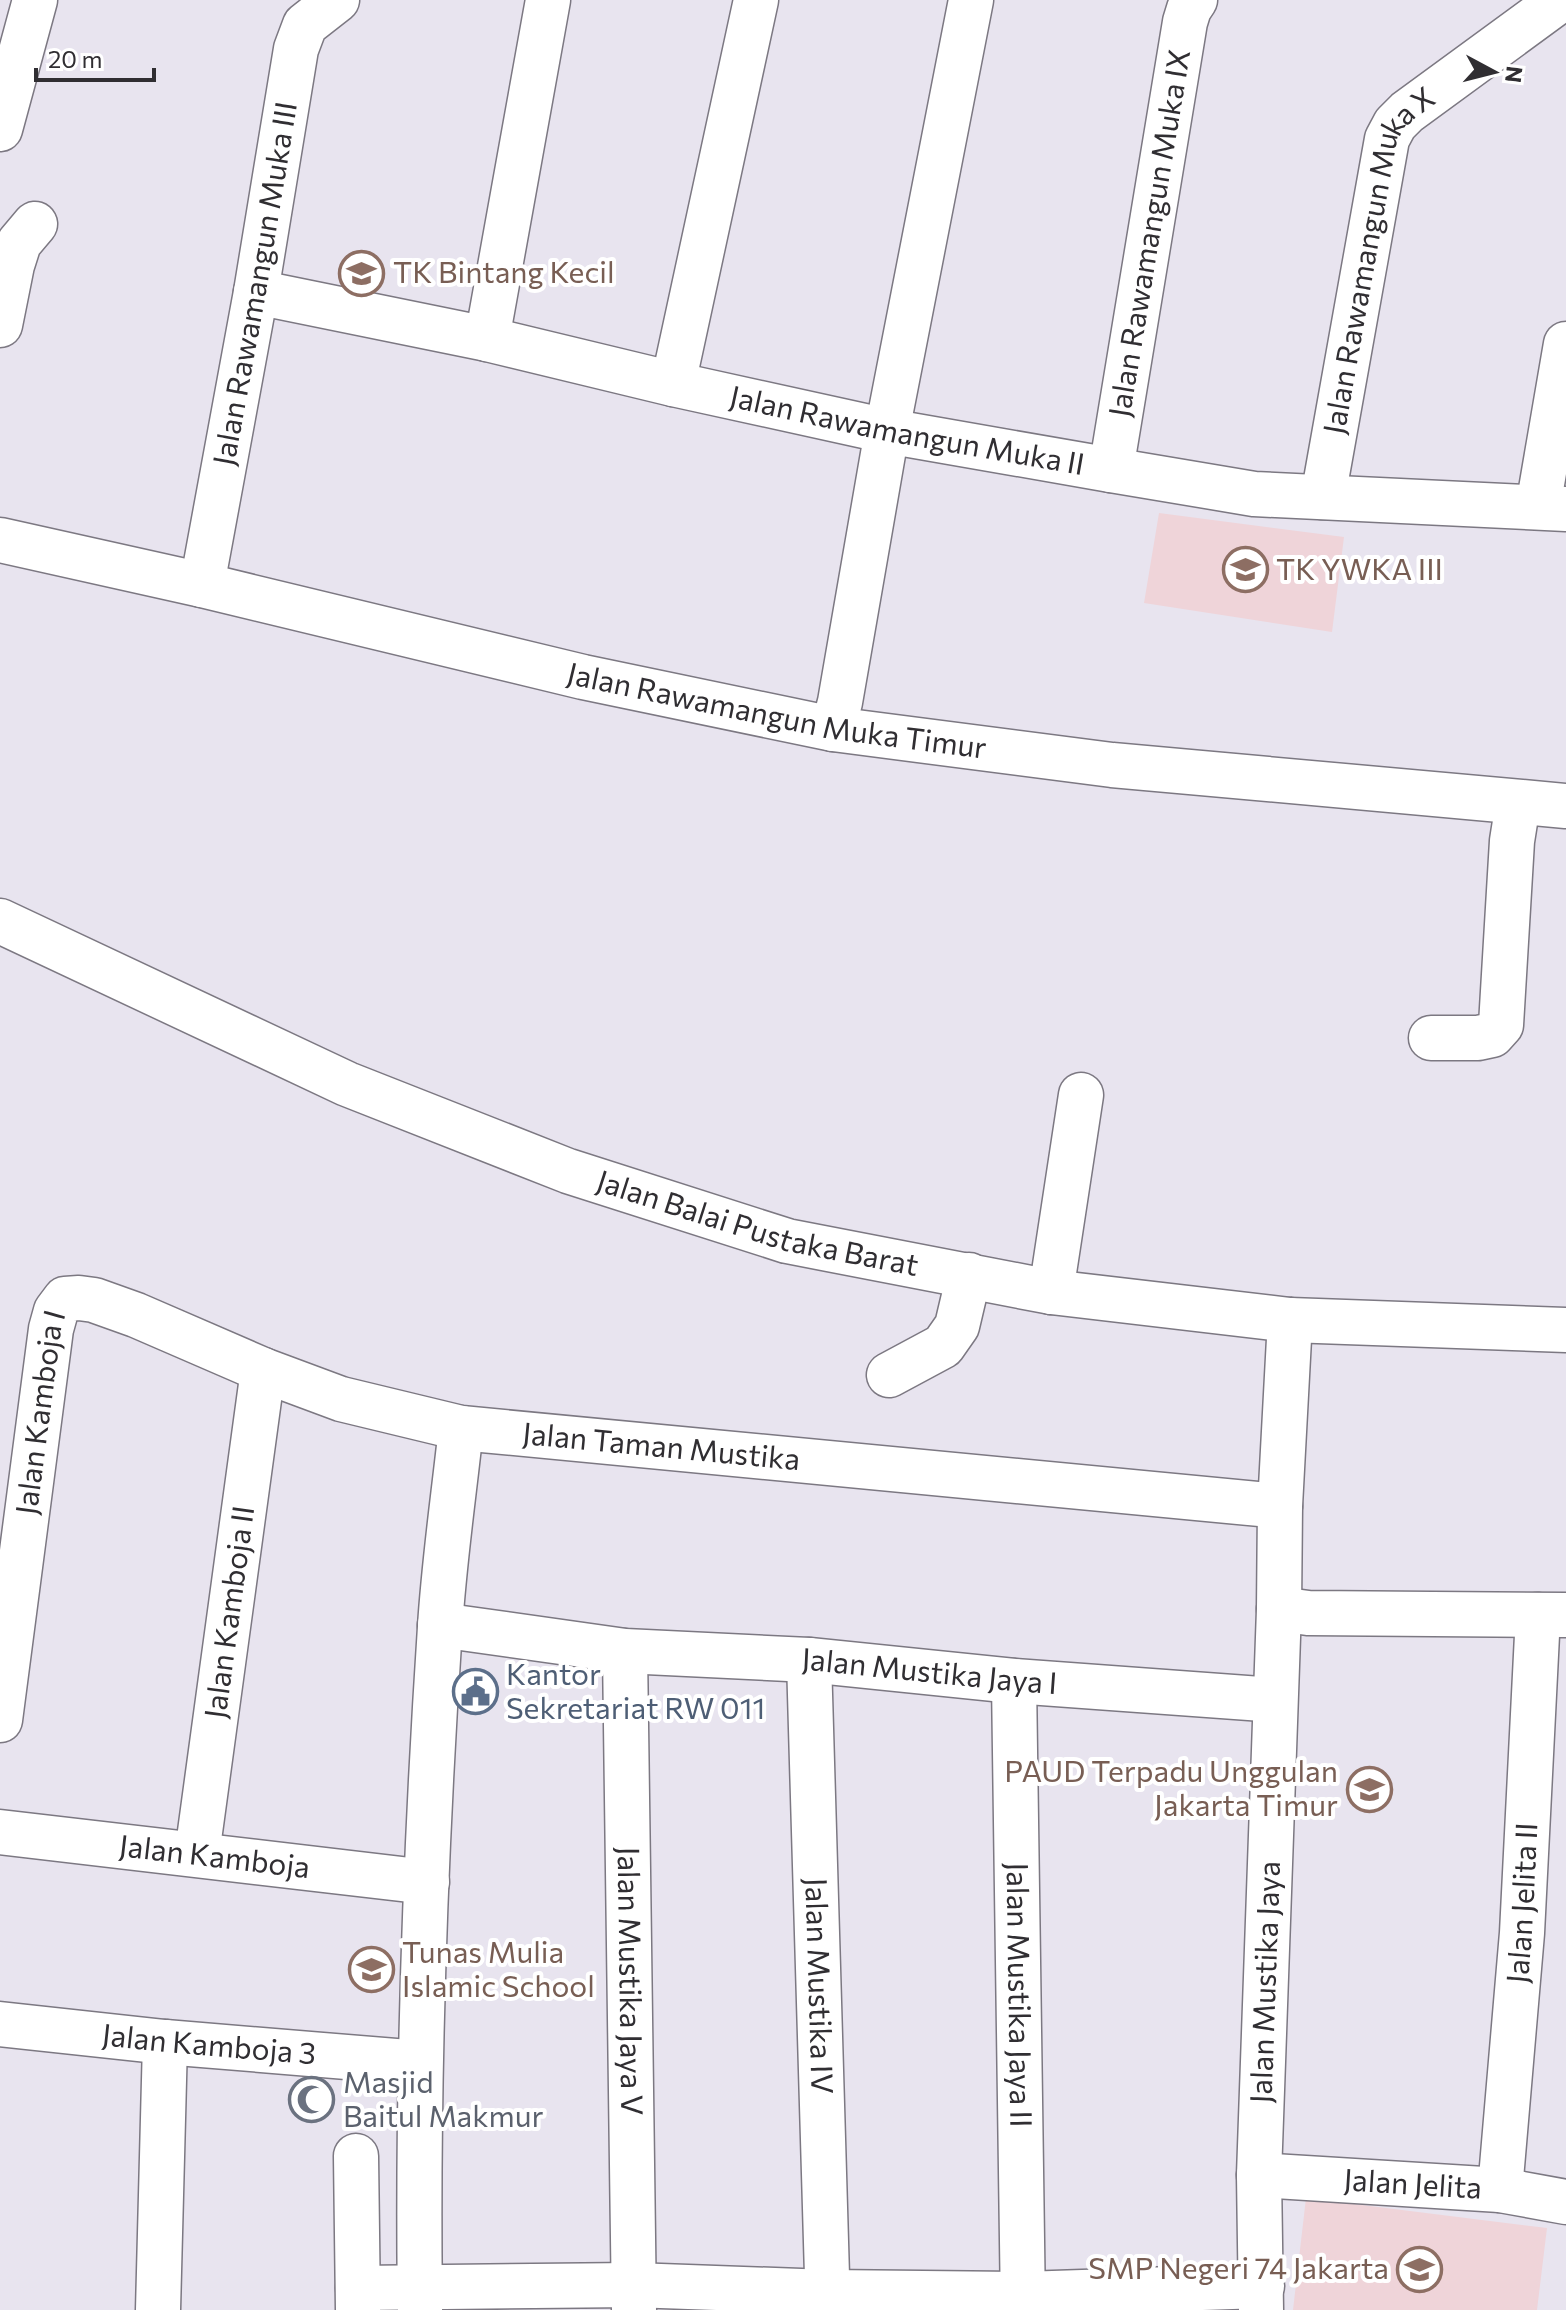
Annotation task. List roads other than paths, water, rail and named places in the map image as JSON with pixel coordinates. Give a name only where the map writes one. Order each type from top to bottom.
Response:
[{"type":"street","points":[[0,129],[35,0]]},
{"type":"street","name":"Jalan Rawamangun Muka III","points":[[202,585],[256,292],[296,49],[305,25],[337,0]]},
{"type":"street","points":[[487,339],[548,0]]},
{"type":"street","points":[[673,384],[756,0]]},
{"type":"street","points":[[833,729],[971,0]]},
{"type":"street","name":"Jalan Rawamangun Muka IX","points":[[1111,470],[1185,22],[1195,0]]},
{"type":"street","name":"Jalan Rawamangun Muka X","points":[[1323,497],[1387,139],[1395,124],[1407,112],[1560,0]]},
{"type":"street","points":[[0,325],[19,243],[35,224]]},
{"type":"street","name":"Jalan Rawamangun Muka II","points":[[256,292],[487,339],[887,431],[1254,494],[1552,508]]},
{"type":"street","points":[[1552,508],[1566,344]]},
{"type":"street","name":"Jalan Rawamangun Muka Timur","points":[[0,540],[202,585],[583,677],[833,729],[1112,765],[1566,806]]},
{"type":"street","points":[[1431,1038],[1478,1038],[1492,1035],[1501,1025],[1512,841],[1518,803]]},
{"type":"street","name":"Jalan Balai Pustaka Barat","points":[[0,921],[347,1084],[568,1171],[787,1241],[1051,1292],[1290,1320],[1566,1330]]},
{"type":"street","points":[[1051,1292],[1081,1095]]},
{"type":"street","points":[[889,1375],[943,1346],[957,1326],[969,1275]]},
{"type":"street","name":"Jalan Taman Mustika","points":[[65,1299],[94,1300],[136,1315],[263,1370],[341,1399],[461,1428],[1280,1506]]},
{"type":"street","name":"Jalan Kamboja I","points":[[0,1720],[51,1329],[56,1311],[65,1299]]},
{"type":"street","name":"Jalan Mustika Jaya","points":[[1261,2298],[1259,2175],[1280,1506],[1290,1320]]},
{"type":"street","name":"Jalan Kamboja II","points":[[197,1854],[263,1370]]},
{"type":"street","points":[[420,2298],[420,2063],[427,1882],[440,1625],[461,1428]]},
{"type":"street","points":[[1279,1609],[1308,1613],[1552,1615]]},
{"type":"street","name":"Jalan Jelita II","points":[[1500,2190],[1552,1615]]},
{"type":"street","name":"Jalan Mustika Jaya I","points":[[440,1625],[625,1651],[809,1660],[1014,1681],[1275,1700]]},
{"type":"street","name":"Jalan Mustika Jaya V","points":[[625,1651],[634,2297]]},
{"type":"street","name":"Jalan Mustika IV","points":[[809,1660],[828,2301]]},
{"type":"street","name":"Jalan Mustika Jaya II","points":[[1014,1681],[1023,2302]]},
{"type":"street","name":"Jalan Kamboja","points":[[0,1832],[427,1882]]},
{"type":"street","name":"Jalan Kamboja 3","points":[[0,2024],[165,2042],[420,2063]]},
{"type":"street","points":[[158,2310],[165,2042]]},
{"type":"street","points":[[356,2156],[358,2299],[634,2297],[1023,2302],[1261,2298]]},
{"type":"street","name":"Jalan Jelita","points":[[1259,2175],[1500,2190],[1566,2202]]},
{"type":"place","name":"TK Bintang Kecil","points":[[362,273]]},
{"type":"place","name":"TK YWKA III","points":[[1245,570]]},
{"type":"place","name":"Kantor Sekretariat RW 011","points":[[475,1692]]},
{"type":"place","name":"PAUD Terpadu Unggulan Jakarta Timur","points":[[1369,1789]]},
{"type":"place","name":"Tunas Mulia Islamic School","points":[[371,1970]]},
{"type":"place","name":"Masjid Baitul Makmur","points":[[312,2100]]},
{"type":"place","name":"SMP Negeri 74 Jakarta","points":[[1420,2269]]}]
